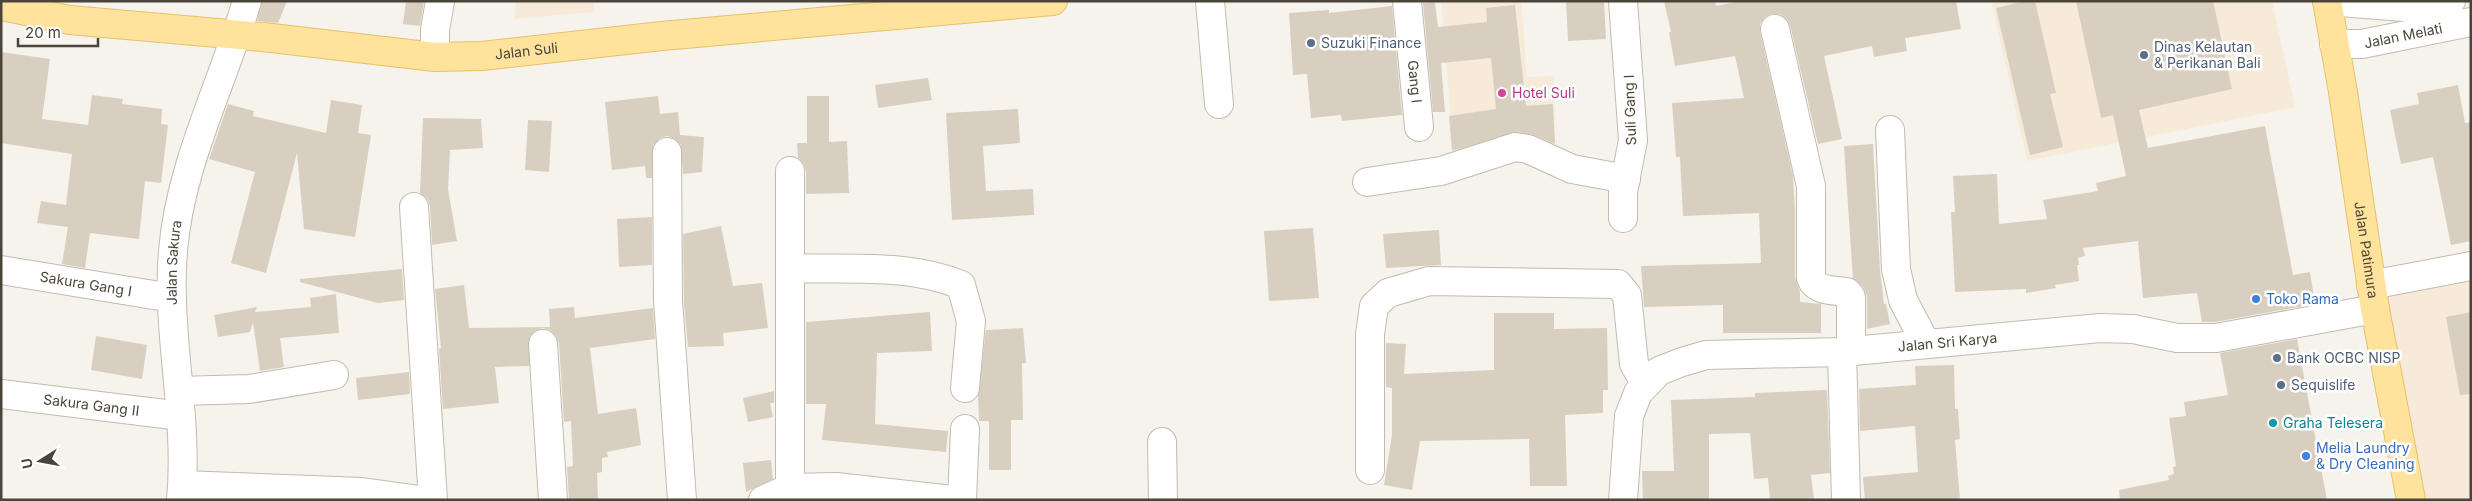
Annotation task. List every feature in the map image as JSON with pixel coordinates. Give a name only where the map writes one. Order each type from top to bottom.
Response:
[{"type":"main road","name":"Jalan Suli","points":[[1,6],[70,20],[263,37],[435,57],[482,56],[662,36],[1053,1]]},
{"type":"main road","name":"Jalan Patimura","points":[[2327,1],[2373,297],[2411,500]]},
{"type":"street","name":"Jalan Sakura","points":[[182,492],[180,404],[172,298],[173,250],[184,190],[248,1]]},
{"type":"street","points":[[435,57],[440,1]]},
{"type":"street","points":[[1210,1],[1219,104]]},
{"type":"street","name":"Suli Gang I","points":[[1623,1],[1633,140],[1623,192],[1623,218]]},
{"type":"street","name":"Jalan Melati","points":[[2327,1],[2418,8],[2450,1]]},
{"type":"street","name":"Gang I","points":[[1408,4],[1420,127]]},
{"type":"street","name":"Jalan Melati","points":[[2334,44],[2362,44],[2471,22]]},
{"type":"street","points":[[1775,28],[1811,186],[1811,278],[1813,285],[1819,288],[1846,292],[1851,297],[1847,352],[1846,500]]},
{"type":"street","points":[[1890,130],[1896,270],[1904,300],[1926,344]]},
{"type":"street","points":[[1367,182],[1441,171],[1515,147],[1528,149],[1572,169],[1626,179]]},
{"type":"street","points":[[667,152],[668,300],[682,500]]},
{"type":"street","points":[[790,171],[790,488]]},
{"type":"street","points":[[414,207],[433,500]]},
{"type":"street","name":"Jalan Sri Karya","points":[[1622,500],[1629,416],[1638,393],[1659,371],[1706,355],[1847,352],[2100,328],[2133,329],[2177,338],[2216,338],[2373,297],[2471,266]]},
{"type":"street","points":[[791,268],[901,271],[946,278],[961,285],[970,321],[965,388]]},
{"type":"street","name":"Sakura Gang I","points":[[1,270],[172,298]]},
{"type":"street","points":[[1370,470],[1370,334],[1374,306],[1388,292],[1429,281],[1618,284],[1627,296],[1634,364],[1646,384]]},
{"type":"street","points":[[544,344],[554,500]]},
{"type":"street","name":"Sakura Gang II","points":[[1,394],[180,404],[249,389],[334,374]]},
{"type":"street","points":[[962,500],[965,429]]},
{"type":"street","points":[[1162,442],[1163,500]]},
{"type":"street","points":[[763,500],[790,488],[836,493],[952,500]]},
{"type":"street","points":[[182,492],[362,496],[420,500]]},
{"type":"shaded area","points":[[516,1],[594,1],[594,12],[514,19]]},
{"type":"shaded area","name":"Hotel Suli","points":[[1441,1],[1521,1],[1527,77],[1554,76],[1555,158],[1454,153]]},
{"type":"shaded area","name":"Dinas Kelautan & Perikanan Bali","points":[[2000,1],[2272,1],[2295,107],[2027,161],[1992,3]]},
{"type":"shaded area","points":[[2471,277],[2471,500],[2424,500],[2382,296]]},
{"type":"building","points":[[262,1],[287,1],[278,23],[257,21]]},
{"type":"building","points":[[406,1],[424,1],[420,26],[403,24]]},
{"type":"building","points":[[1566,1],[1604,1],[1606,39],[1568,41]]},
{"type":"building","points":[[1664,1],[1715,1],[1716,6],[1740,1],[1956,1],[1961,29],[1905,38],[1907,51],[1874,57],[1872,46],[1824,56],[1842,139],[1818,144],[1790,25],[1787,19],[1780,14],[1772,14],[1765,17],[1760,24],[1760,32],[1793,176],[1795,278],[1800,291],[1800,302],[1821,304],[1821,333],[1723,333],[1723,305],[1644,307],[1641,266],[1761,263],[1759,213],[1683,216],[1680,157],[1676,157],[1672,103],[1744,98],[1735,56],[1675,66],[1669,32],[1671,32]]},
{"type":"building","points":[[2025,1],[2035,1],[2056,93],[2050,94],[2063,147],[2030,155],[1996,8]]},
{"type":"building","points":[[2076,1],[2213,1],[2232,89],[2139,110],[2148,148],[2265,126],[2293,275],[2310,272],[2315,304],[2215,322],[2202,322],[2197,293],[2143,298],[2138,241],[2083,248],[2085,256],[2078,258],[2079,265],[2077,265],[2079,281],[2055,285],[2056,288],[2026,293],[2026,289],[1955,292],[1951,212],[1955,212],[1953,176],[1997,174],[1999,224],[2047,219],[2043,200],[2098,191],[2096,183],[2126,176],[2113,115],[2101,118]]},
{"type":"building","points":[[1435,2],[1438,27],[1487,22],[1486,8],[1515,5],[1526,106],[1553,104],[1555,144],[1534,135],[1517,132],[1452,151],[1449,116],[1496,109],[1491,58],[1441,63],[1445,112],[1433,112],[1423,3]]},
{"type":"building","points":[[1392,6],[1402,115],[1342,121],[1341,115],[1311,118],[1307,74],[1293,75],[1289,13],[1329,10],[1329,13]]},
{"type":"building","points":[[1,52],[50,59],[42,119],[88,125],[92,95],[123,99],[122,104],[162,109],[161,124],[168,125],[161,183],[145,181],[139,239],[90,233],[85,268],[62,264],[68,227],[37,223],[41,201],[66,205],[72,154],[1,143]]},
{"type":"building","points":[[928,78],[932,100],[878,108],[875,85]]},
{"type":"building","points":[[2458,85],[2465,123],[2471,122],[2471,241],[2451,245],[2433,157],[2401,164],[2390,110],[2419,104],[2417,93]]},
{"type":"building","points":[[658,96],[660,114],[678,112],[680,135],[704,137],[702,172],[683,174],[681,145],[675,139],[667,136],[660,138],[653,145],[652,178],[646,178],[645,166],[612,170],[605,102]]},
{"type":"building","points":[[807,96],[829,96],[829,142],[847,141],[849,193],[806,194],[806,171],[803,163],[798,158],[797,143],[807,143]]},
{"type":"building","points":[[331,100],[362,105],[358,133],[371,135],[355,237],[304,229],[297,153],[266,273],[231,263],[255,172],[209,159],[228,104],[254,111],[253,116],[326,133]]},
{"type":"building","points":[[1018,109],[1020,143],[983,146],[986,191],[1033,189],[1034,215],[952,220],[946,113]]},
{"type":"building","points":[[423,118],[481,119],[483,148],[450,150],[448,189],[457,241],[432,245],[430,206],[427,198],[420,193]]},
{"type":"building","points":[[528,120],[552,121],[549,172],[525,170]]},
{"type":"building","points":[[1873,144],[1880,270],[1884,304],[1886,304],[1890,324],[1867,329],[1867,296],[1863,287],[1853,279],[1844,146]]},
{"type":"building","points":[[652,217],[652,265],[619,267],[617,219]]},
{"type":"building","points":[[721,226],[733,286],[762,283],[768,328],[723,333],[724,346],[688,347],[684,304],[683,234]]},
{"type":"building","points":[[1313,228],[1319,298],[1269,301],[1264,231]]},
{"type":"building","points":[[1439,230],[1441,265],[1386,268],[1383,234]]},
{"type":"building","points":[[402,269],[404,300],[378,303],[300,282],[300,279]]},
{"type":"building","points":[[464,285],[469,328],[550,327],[549,309],[574,307],[575,318],[653,308],[655,339],[590,348],[598,414],[636,408],[641,445],[607,452],[608,457],[602,458],[602,472],[597,473],[598,500],[569,500],[567,467],[573,466],[571,421],[564,422],[559,343],[556,336],[550,330],[542,328],[535,331],[529,337],[529,366],[495,367],[499,403],[443,409],[439,349],[441,348],[435,289]]},
{"type":"building","points":[[336,294],[339,333],[280,338],[284,367],[260,371],[253,322],[250,332],[218,337],[214,315],[257,307],[255,312],[311,307],[310,298]]},
{"type":"building","points":[[930,312],[932,351],[877,353],[875,424],[948,431],[946,452],[822,440],[826,404],[806,404],[806,322]]},
{"type":"building","points":[[2471,312],[2471,394],[2460,395],[2446,317]]},
{"type":"building","points":[[1494,313],[1554,313],[1554,329],[1607,328],[1608,390],[1603,390],[1603,413],[1565,415],[1567,486],[1530,486],[1529,439],[1420,441],[1412,490],[1384,485],[1392,435],[1392,388],[1386,387],[1386,343],[1406,344],[1404,374],[1494,370]]},
{"type":"building","points":[[1023,328],[1026,363],[1022,363],[1023,420],[1011,420],[1011,470],[989,470],[989,421],[979,421],[978,395],[986,330]]},
{"type":"building","points":[[96,336],[147,345],[142,379],[91,370]]},
{"type":"building","points":[[2297,339],[2327,500],[2120,500],[2119,490],[2169,480],[2168,476],[2174,474],[2173,467],[2176,466],[2169,418],[2186,416],[2184,402],[2228,395],[2220,353]]},
{"type":"building","points":[[1954,365],[1955,409],[1958,409],[1960,439],[1955,440],[1960,500],[1865,500],[1863,477],[1918,472],[1915,426],[1860,431],[1859,389],[1916,385],[1915,366]]},
{"type":"building","points":[[409,372],[410,394],[358,400],[356,378]]},
{"type":"building","points":[[1827,390],[1830,473],[1811,475],[1814,500],[1770,500],[1768,478],[1754,479],[1750,433],[1709,434],[1709,500],[1643,500],[1642,471],[1674,471],[1671,400],[1755,397],[1755,393]]},
{"type":"building","points":[[774,391],[774,403],[770,403],[773,417],[748,422],[743,398]]},
{"type":"building","points":[[771,460],[773,479],[746,492],[743,463]]},
{"type":"place","name":"Suzuki Finance","points":[[1311,43]]},
{"type":"place","name":"Dinas Kelautan & Perikanan Bali","points":[[2144,55]]},
{"type":"place","name":"Hotel Suli","points":[[1502,93]]},
{"type":"place","name":"Toko Rama","points":[[2256,299]]},
{"type":"place","name":"Bank OCBC NISP","points":[[2277,358]]},
{"type":"place","name":"Sequislife","points":[[2281,385]]},
{"type":"place","name":"Graha Telesera","points":[[2273,423]]},
{"type":"place","name":"Melia Laundry & Dry Cleaning","points":[[2306,456]]}]
